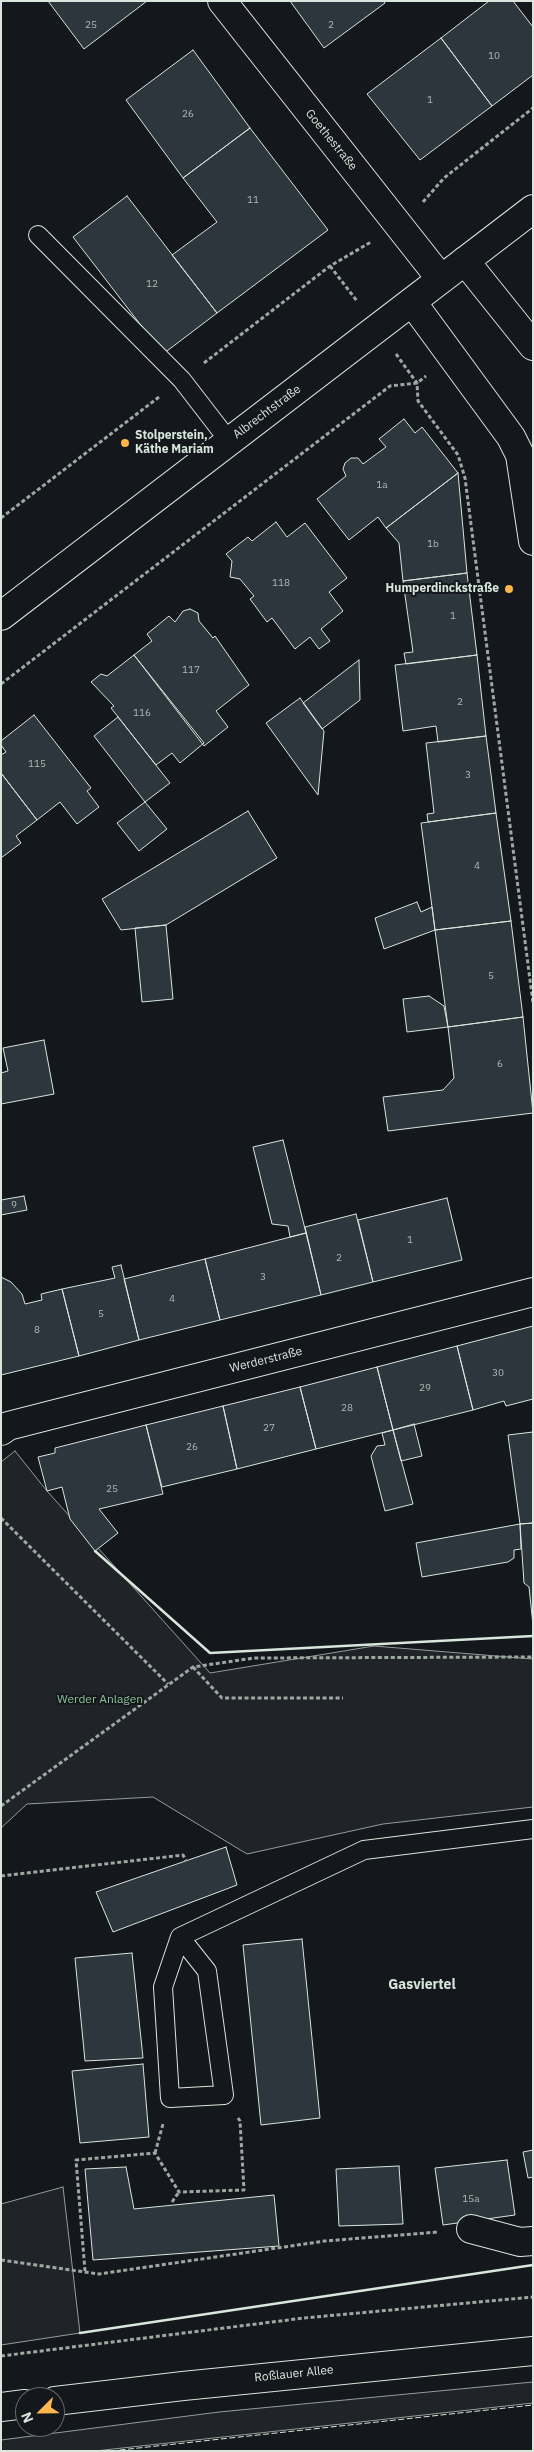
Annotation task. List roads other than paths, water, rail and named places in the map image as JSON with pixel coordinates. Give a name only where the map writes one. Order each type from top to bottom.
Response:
[{"type":"street","name":"Goethestraße","points":[[222,1],[442,279]]},
{"type":"street","name":"Albrechtstraße","points":[[1,616],[533,209]]},
{"type":"street","points":[[465,261],[533,346]]},
{"type":"street","points":[[412,302],[511,437],[520,455],[533,541]]},
{"type":"street","name":"Werderstraße","points":[[1,1431],[17,1423],[533,1292]]},
{"type":"street","points":[[471,2229],[520,2242],[533,2241]]},
{"type":"street","name":"Roßlauer Allee","points":[[65,2400],[183,2386],[533,2351]]},
{"type":"street","points":[[1,2407],[15,2405]]},
{"type":"lane","points":[[38,235],[182,380],[229,441]]},
{"type":"lane","points":[[180,1937],[207,1971],[224,2095],[170,2098],[163,1987],[180,1937],[364,1850],[533,1829]]},
{"type":"place","name":"Stolperstein, Käthe Mariam","points":[[125,443]]},
{"type":"place","name":"Humperdinckstraße","points":[[509,589]]},
{"type":"district","name":"Gasviertel","points":[[422,1985]]},
{"type":"park label","name":"Werder Anlagen","points":[[100,1700]]}]
